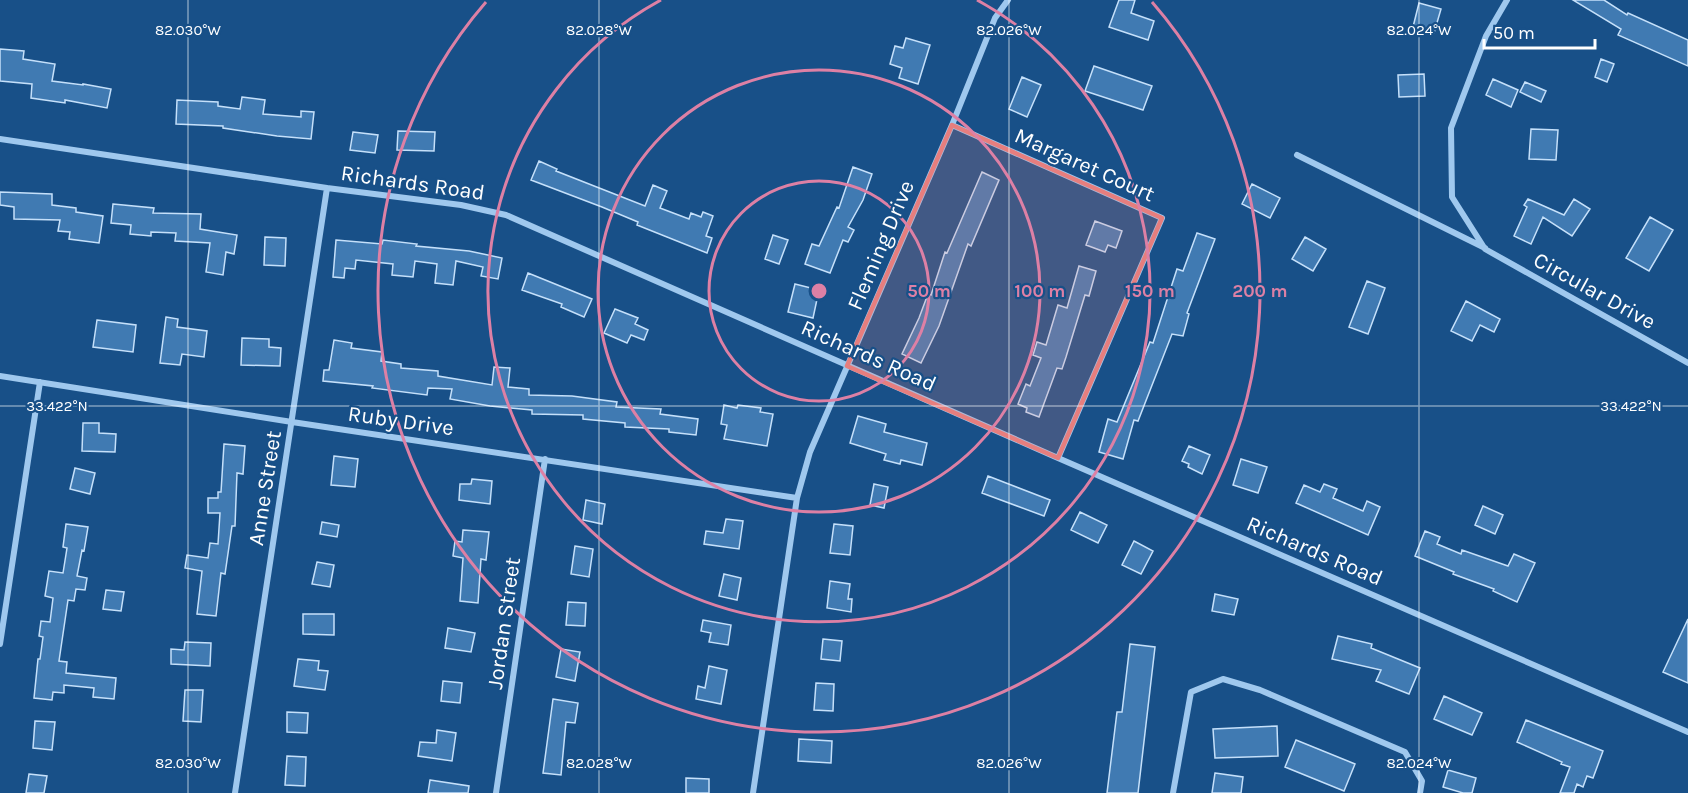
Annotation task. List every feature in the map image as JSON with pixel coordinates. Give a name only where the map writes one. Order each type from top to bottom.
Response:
[{"type":"street","name":"Fleming Drive","points":[[753,793],[797,498],[810,452],[952,125],[995,18],[1008,0]]},
{"type":"street","name":"Circular Drive","points":[[1485,249],[1452,197],[1451,128],[1486,36],[1507,0]]},
{"type":"street","name":"Margaret Court","points":[[952,125],[1162,218],[1058,458]]},
{"type":"street","name":"Richards Road","points":[[0,140],[327,188],[461,205],[506,215],[1688,732]]},
{"type":"street","name":"Circular Drive","points":[[1297,155],[1485,249],[1688,363]]},
{"type":"street","name":"Anne Street","points":[[235,793],[327,188]]},
{"type":"street","name":"Ruby Drive","points":[[0,376],[797,498]]},
{"type":"street","points":[[0,644],[40,382]]},
{"type":"street","name":"Jordan Street","points":[[496,793],[545,459]]},
{"type":"street","points":[[1173,793],[1191,692],[1223,679],[1260,690],[1405,752],[1422,781],[1420,793]]},
{"type":"highlighted area","points":[[952,125],[1162,218],[1058,458],[847,366]]},
{"type":"building","points":[[1119,0],[1135,0],[1131,13],[1154,21],[1148,40],[1109,27]]},
{"type":"building","points":[[1573,0],[1604,0],[1627,15],[1628,13],[1688,40],[1688,66],[1618,35],[1621,29]]},
{"type":"building","points":[[1419,3],[1441,9],[1434,33],[1413,27]]},
{"type":"building","points":[[906,38],[930,45],[918,84],[899,78],[902,68],[890,64],[895,46],[903,48]]},
{"type":"building","points":[[0,49],[24,51],[23,59],[55,64],[52,81],[111,89],[107,108],[65,100],[65,103],[31,98],[32,84],[0,81]]},
{"type":"building","points":[[1601,59],[1614,64],[1607,82],[1595,77]]},
{"type":"building","points":[[1094,66],[1152,86],[1143,110],[1085,91]]},
{"type":"building","points":[[1424,74],[1425,96],[1399,97],[1398,75]]},
{"type":"building","points":[[1022,77],[1041,85],[1027,117],[1009,109]]},
{"type":"building","points":[[1493,79],[1518,90],[1511,107],[1486,95]]},
{"type":"building","points":[[1525,82],[1546,91],[1541,102],[1520,92]]},
{"type":"building","points":[[242,97],[265,100],[263,114],[301,117],[301,111],[314,112],[311,139],[277,136],[223,128],[223,126],[176,124],[177,100],[218,102],[218,106],[240,109]]},
{"type":"building","points":[[1531,129],[1558,130],[1556,160],[1529,159]]},
{"type":"building","points":[[398,131],[435,132],[434,151],[397,150]]},
{"type":"building","points":[[353,132],[378,135],[375,153],[350,150]]},
{"type":"building","points":[[539,161],[557,169],[556,171],[645,206],[653,185],[667,191],[660,208],[689,219],[691,213],[701,217],[703,212],[713,216],[706,236],[712,238],[707,253],[637,225],[638,222],[602,207],[531,180]]},
{"type":"building","points":[[853,167],[872,174],[863,200],[848,227],[854,230],[848,242],[843,240],[830,273],[805,264],[812,244],[819,246],[837,207],[839,208]]},
{"type":"building","points":[[982,172],[999,180],[971,246],[968,244],[939,326],[921,363],[902,354],[928,294],[931,295],[945,252],[947,253]]},
{"type":"building","points":[[1252,184],[1280,198],[1270,218],[1242,204]]},
{"type":"building","points":[[0,192],[52,194],[52,205],[76,208],[76,212],[103,216],[99,243],[69,239],[70,232],[58,231],[60,220],[14,219],[14,207],[0,205]]},
{"type":"building","points":[[1528,199],[1564,215],[1574,199],[1590,209],[1572,236],[1543,217],[1531,244],[1514,236],[1527,207],[1524,205]]},
{"type":"building","points":[[113,204],[154,208],[153,213],[201,214],[200,229],[237,235],[234,254],[226,252],[223,275],[206,272],[210,243],[175,241],[176,233],[151,232],[151,236],[130,234],[131,225],[111,223]]},
{"type":"building","points":[[1650,217],[1673,230],[1649,271],[1626,258]]},
{"type":"building","points":[[1095,221],[1122,231],[1116,248],[1108,245],[1105,252],[1086,245]]},
{"type":"building","points":[[1197,233],[1215,239],[1187,313],[1189,314],[1183,336],[1172,334],[1138,421],[1134,420],[1123,459],[1099,452],[1108,419],[1117,422],[1150,342],[1153,343],[1177,269],[1183,271]]},
{"type":"building","points":[[773,235],[788,240],[779,264],[765,259]]},
{"type":"building","points":[[265,237],[286,238],[285,266],[264,265]]},
{"type":"building","points":[[1305,237],[1326,249],[1313,271],[1292,259]]},
{"type":"building","points":[[336,240],[382,244],[383,240],[469,251],[502,258],[498,279],[481,276],[483,267],[456,261],[453,285],[435,283],[437,264],[415,261],[413,277],[392,275],[393,264],[356,260],[355,269],[345,268],[344,278],[333,277]]},
{"type":"building","points":[[1079,266],[1096,271],[1089,296],[1085,295],[1062,369],[1057,368],[1039,417],[1026,412],[1027,408],[1018,404],[1026,384],[1030,386],[1041,358],[1033,355],[1037,342],[1046,345],[1058,305],[1067,308]]},
{"type":"building","points":[[528,273],[592,299],[584,317],[561,307],[562,304],[522,290]]},
{"type":"building","points":[[1367,281],[1385,288],[1368,334],[1349,327]]},
{"type":"building","points":[[795,284],[819,290],[813,318],[788,312]]},
{"type":"building","points":[[1466,301],[1500,319],[1494,332],[1480,325],[1472,341],[1451,331]]},
{"type":"building","points":[[615,309],[638,318],[635,324],[648,330],[644,340],[631,335],[627,343],[604,333]]},
{"type":"building","points":[[166,317],[178,319],[177,327],[207,331],[204,357],[182,354],[180,365],[160,363]]},
{"type":"building","points":[[97,320],[136,325],[133,352],[93,347]]},
{"type":"building","points":[[242,338],[269,339],[269,347],[281,348],[280,366],[241,365]]},
{"type":"building","points":[[334,340],[352,343],[351,348],[382,352],[381,361],[401,364],[401,368],[438,371],[438,376],[492,385],[494,367],[510,368],[508,387],[529,389],[529,395],[572,396],[617,402],[616,407],[661,409],[660,414],[698,419],[696,435],[669,432],[669,429],[625,427],[625,423],[583,419],[583,415],[532,414],[532,410],[450,399],[452,389],[428,388],[427,395],[323,381],[324,370],[329,370]]},
{"type":"building","points":[[724,405],[737,408],[738,405],[761,408],[760,412],[773,414],[767,446],[724,439],[727,425],[721,424]]},
{"type":"building","points":[[858,416],[886,424],[884,432],[927,443],[922,465],[901,460],[900,464],[884,460],[886,454],[850,443]]},
{"type":"building","points":[[83,423],[99,423],[99,433],[116,434],[115,452],[82,451]]},
{"type":"building","points":[[224,444],[245,446],[243,474],[237,473],[235,526],[232,526],[225,574],[221,573],[216,616],[197,614],[202,571],[185,568],[187,555],[208,558],[210,543],[218,544],[220,513],[208,513],[208,498],[218,498],[218,492],[221,492]]},
{"type":"building","points":[[1189,446],[1210,455],[1202,474],[1182,461]]},
{"type":"building","points":[[334,456],[358,459],[355,487],[331,485]]},
{"type":"building","points":[[1241,459],[1267,467],[1258,493],[1233,485]]},
{"type":"building","points":[[75,468],[95,473],[90,494],[70,489]]},
{"type":"building","points":[[988,476],[1050,500],[1044,516],[982,493]]},
{"type":"building","points":[[472,479],[492,481],[490,504],[459,500],[460,484],[471,484]]},
{"type":"building","points":[[874,484],[888,487],[884,508],[870,505]]},
{"type":"building","points":[[1324,484],[1337,489],[1333,498],[1363,511],[1367,501],[1380,507],[1368,535],[1296,503],[1304,485],[1320,492]]},
{"type":"building","points":[[586,500],[605,504],[602,524],[583,520]]},
{"type":"building","points":[[1483,506],[1503,515],[1495,534],[1475,525]]},
{"type":"building","points":[[1080,512],[1107,525],[1098,543],[1071,530]]},
{"type":"building","points":[[726,519],[743,521],[739,549],[704,544],[706,531],[723,533]]},
{"type":"building","points":[[322,522],[339,525],[337,537],[320,534]]},
{"type":"building","points":[[66,524],[88,527],[77,576],[87,578],[85,590],[76,589],[74,601],[68,600],[59,661],[67,662],[66,673],[116,678],[114,699],[93,697],[94,688],[64,685],[64,693],[53,692],[52,700],[34,698],[43,637],[39,636],[41,621],[50,622],[53,598],[45,596],[49,571],[63,573],[67,548],[63,547]]},
{"type":"building","points":[[834,524],[853,526],[850,555],[830,553]]},
{"type":"building","points":[[463,530],[489,532],[486,560],[481,559],[478,603],[460,601],[463,558],[453,556],[455,541],[462,542]]},
{"type":"building","points":[[1425,531],[1440,537],[1437,544],[1461,554],[1462,550],[1508,566],[1514,554],[1535,563],[1517,602],[1493,591],[1494,589],[1453,574],[1454,572],[1415,556]]},
{"type":"building","points":[[1134,541],[1153,551],[1141,574],[1122,565]]},
{"type":"building","points":[[575,546],[593,549],[589,577],[571,574]]},
{"type":"building","points":[[317,562],[334,565],[330,587],[312,584]]},
{"type":"building","points":[[724,574],[741,578],[737,600],[719,596]]},
{"type":"building","points":[[830,581],[850,584],[848,599],[852,599],[851,612],[827,608]]},
{"type":"building","points":[[106,590],[124,592],[121,611],[103,609]]},
{"type":"building","points":[[1215,594],[1238,599],[1234,615],[1212,611]]},
{"type":"building","points":[[568,602],[586,603],[585,626],[566,625]]},
{"type":"building","points":[[303,614],[334,614],[334,635],[303,634]]},
{"type":"building","points":[[1688,619],[1688,683],[1663,672]]},
{"type":"building","points":[[703,620],[731,625],[728,645],[709,642],[711,633],[701,631]]},
{"type":"building","points":[[448,628],[475,633],[471,652],[445,648]]},
{"type":"building","points":[[1338,636],[1372,644],[1371,648],[1420,668],[1409,694],[1376,681],[1381,670],[1332,659]]},
{"type":"building","points":[[823,639],[842,641],[840,661],[821,659]]},
{"type":"building","points":[[185,642],[211,643],[210,666],[171,664],[171,649],[184,650]]},
{"type":"building","points":[[1130,644],[1155,647],[1138,793],[1107,793],[1117,712],[1122,712]]},
{"type":"building","points":[[561,649],[580,652],[575,681],[556,677]]},
{"type":"building","points":[[298,659],[319,661],[318,670],[328,671],[325,690],[294,686]]},
{"type":"building","points":[[709,666],[727,670],[721,704],[696,699],[698,686],[705,688]]},
{"type":"building","points":[[443,681],[462,683],[460,703],[441,701]]},
{"type":"building","points":[[816,683],[834,684],[833,711],[814,710]]},
{"type":"building","points":[[185,690],[203,690],[201,722],[183,721]]},
{"type":"building","points":[[1444,696],[1482,713],[1472,735],[1434,719]]},
{"type":"building","points":[[553,699],[578,703],[575,723],[566,722],[561,775],[543,773]]},
{"type":"building","points":[[287,712],[308,713],[307,733],[287,732]]},
{"type":"building","points":[[1526,720],[1603,751],[1593,778],[1587,776],[1583,787],[1577,784],[1574,793],[1560,793],[1570,767],[1517,742]]},
{"type":"building","points":[[35,721],[55,722],[52,750],[33,748]]},
{"type":"building","points":[[1277,726],[1278,756],[1215,758],[1213,729]]},
{"type":"building","points":[[437,730],[456,733],[452,761],[418,756],[420,742],[436,743]]},
{"type":"building","points":[[799,739],[832,741],[831,763],[798,761]]},
{"type":"building","points":[[1296,740],[1355,764],[1344,791],[1285,767]]},
{"type":"building","points":[[287,756],[306,757],[305,786],[285,785]]},
{"type":"building","points":[[1448,770],[1476,778],[1472,793],[1463,793],[1443,787]]},
{"type":"building","points":[[1215,773],[1243,777],[1241,793],[1212,793]]},
{"type":"building","points":[[29,774],[47,776],[44,793],[26,793]]},
{"type":"building","points":[[686,778],[709,779],[709,793],[686,793]]},
{"type":"building","points":[[430,780],[469,786],[468,793],[428,793]]}]
